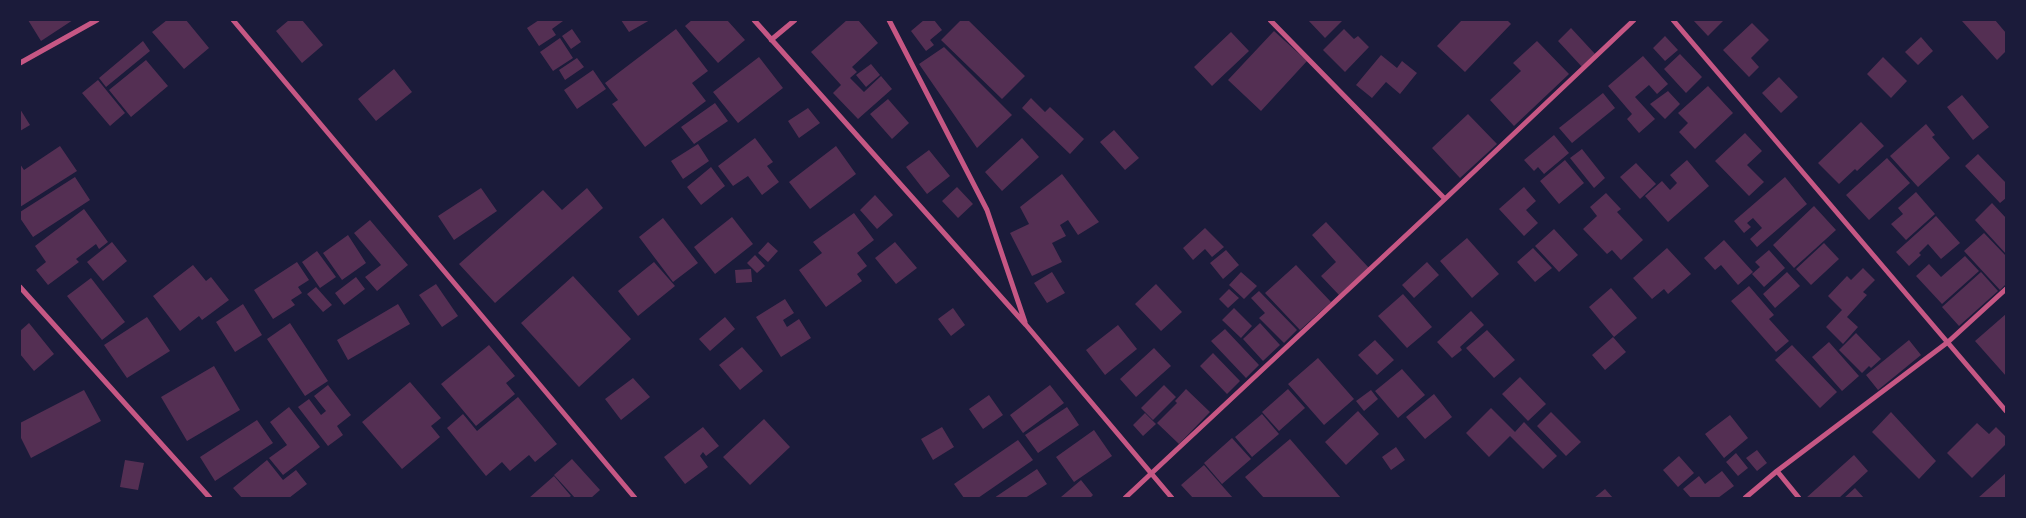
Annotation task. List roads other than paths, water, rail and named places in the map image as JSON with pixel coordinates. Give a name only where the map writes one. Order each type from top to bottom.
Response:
[{"type":"street","points":[[20,64],[97,20]]},
{"type":"street","points":[[233,20],[635,498]]},
{"type":"street","points":[[754,20],[1026,325],[1172,498]]},
{"type":"street","points":[[771,40],[795,20]]},
{"type":"street","points":[[889,20],[987,210],[1026,325]]},
{"type":"street","points":[[1270,20],[1445,199]]},
{"type":"street","points":[[1125,498],[1634,20]]},
{"type":"street","points":[[1673,20],[2006,411]]},
{"type":"street","points":[[20,287],[210,498]]},
{"type":"street","points":[[1745,498],[1777,471],[1948,342],[2006,289]]},
{"type":"street","points":[[1777,471],[1799,498]]}]
